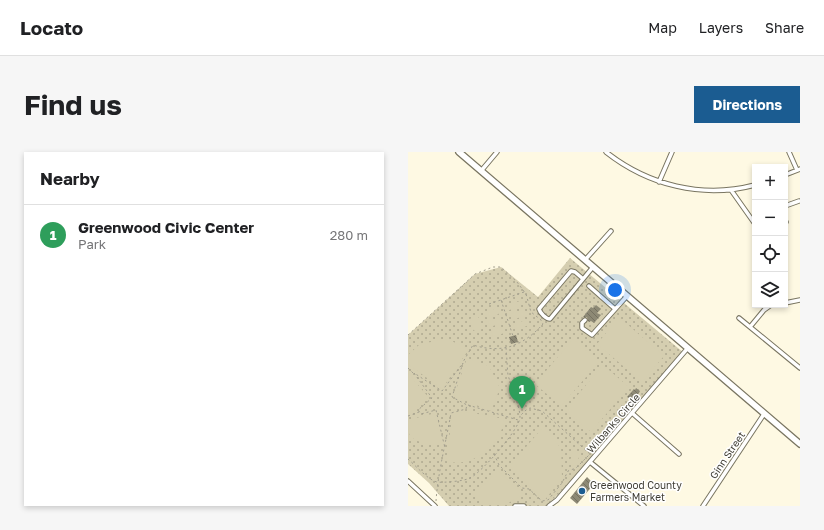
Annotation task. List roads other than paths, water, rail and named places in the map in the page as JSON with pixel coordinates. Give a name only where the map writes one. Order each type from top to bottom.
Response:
[{"type":"highway","points":[[459,152],[800,444]]},
{"type":"street","points":[[481,171],[496,152]]},
{"type":"street","points":[[606,152],[630,169],[659,182],[694,189],[732,190],[752,186]]},
{"type":"street","points":[[659,182],[672,152]]},
{"type":"street","points":[[788,174],[799,170],[789,152]]},
{"type":"street","points":[[732,190],[752,220]]},
{"type":"street","points":[[788,205],[799,201]]},
{"type":"street","points":[[585,260],[611,231]]},
{"type":"street","points":[[582,278],[575,272],[571,271],[539,309],[540,312],[547,318],[550,318],[592,267]]},
{"type":"street","points":[[589,286],[615,309]]},
{"type":"street","points":[[585,320],[582,323],[582,328],[592,335],[627,296]]},
{"type":"street","points":[[788,302],[800,300]]},
{"type":"street","points":[[750,327],[767,308]]},
{"type":"street","points":[[739,318],[800,368]]},
{"type":"street","name":"Wilbanks Circle","points":[[549,506],[557,500],[687,348]]},
{"type":"street","points":[[632,413],[679,454]]},
{"type":"street","name":"Ginn Street","points":[[703,506],[764,414]]},
{"type":"street","points":[[590,462],[644,506]]},
{"type":"street","points":[[408,482],[436,506]]},
{"type":"street","points":[[515,506],[524,506]]},
{"type":"place","name":"Greenwood Civic Center","points":[[522,409]]},
{"type":"place","name":"Greenwood County Farmers Market","points":[[582,491]]}]
